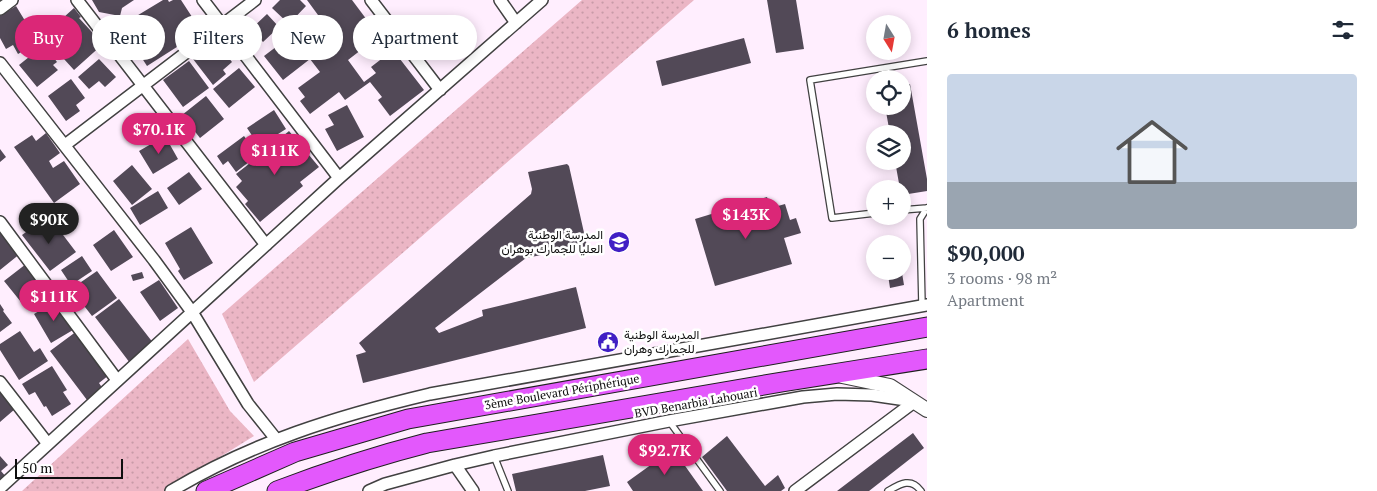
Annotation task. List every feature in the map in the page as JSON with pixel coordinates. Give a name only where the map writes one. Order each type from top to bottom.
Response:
[{"type":"highway","name":"3ème Boulevard Périphérique","points":[[206,491],[295,452],[408,419],[927,327]]},
{"type":"highway","points":[[277,491],[378,456],[427,443],[927,358]]},
{"type":"street","points":[[0,9],[12,0]]},
{"type":"street","points":[[77,0],[266,245]]},
{"type":"street","points":[[203,0],[214,15]]},
{"type":"street","points":[[235,15],[255,0]]},
{"type":"street","points":[[371,0],[440,90]]},
{"type":"street","points":[[500,0],[516,23]]},
{"type":"street","points":[[0,488],[339,178],[542,0]]},
{"type":"street","points":[[65,145],[176,60]]},
{"type":"street","points":[[249,60],[339,178]]},
{"type":"street","points":[[0,63],[192,312],[248,404],[276,439]]},
{"type":"street","points":[[0,222],[117,380]]},
{"type":"street","points":[[171,491],[192,478],[240,454],[276,439],[335,419],[430,394],[924,305]]},
{"type":"street","points":[[834,374],[890,386],[927,410]]},
{"type":"street","points":[[0,382],[48,444]]},
{"type":"street","name":"BVD Benarbia Lahouari","points":[[369,491],[385,484],[494,456],[669,421],[803,397],[837,394],[872,395],[914,402]]},
{"type":"street","points":[[795,491],[914,402]]},
{"type":"street","points":[[455,465],[473,491]]},
{"type":"lane","points":[[866,214],[832,218],[810,80],[927,61]]},
{"type":"lane","points":[[911,209],[927,208]]},
{"type":"lane","points":[[924,305],[920,219],[927,208]]},
{"type":"lane","points":[[669,421],[720,491]]},
{"type":"lane","points":[[494,456],[508,491]]},
{"type":"lane","points":[[888,491],[899,484],[908,482],[917,486],[921,491]]},
{"type":"shaded area","points":[[582,0],[694,0],[254,382],[222,314]]},
{"type":"shaded area","points":[[188,339],[230,411],[254,436],[165,491],[22,491]]},
{"type":"building","points":[[92,0],[134,0],[122,8],[120,15],[99,12]]},
{"type":"building","points":[[163,0],[168,0],[169,2],[181,0],[191,15],[175,15],[175,48],[165,55],[165,15],[138,15]]},
{"type":"building","points":[[280,0],[300,0],[306,6],[298,15],[279,15],[272,8]]},
{"type":"building","points":[[307,0],[352,0],[363,15],[353,15],[353,56],[348,60],[364,82],[376,73],[371,67],[380,60],[401,60],[424,90],[390,116],[378,100],[382,97],[370,82],[345,100],[339,92],[310,114],[300,101],[305,97],[298,88],[320,72],[311,60],[343,60],[343,15],[318,15]]},
{"type":"building","points":[[767,0],[796,0],[804,49],[776,53]]},
{"type":"building","points":[[16,6],[22,15],[15,15],[15,49],[13,45],[6,49],[0,38],[0,16]]},
{"type":"building","points":[[74,8],[79,15],[66,15]]},
{"type":"building","points":[[267,14],[272,19],[272,34],[263,42],[262,41],[262,19]]},
{"type":"building","points":[[82,21],[92,32],[92,54],[74,70],[65,60],[82,60]]},
{"type":"building","points":[[744,38],[751,63],[662,86],[656,61]]},
{"type":"building","points":[[272,50],[272,60],[309,60],[283,80],[264,56]]},
{"type":"building","points":[[25,60],[55,60],[57,62],[53,65],[58,70],[37,87],[19,65]]},
{"type":"building","points":[[100,60],[116,77],[105,87],[99,81],[89,89],[78,77]]},
{"type":"building","points":[[143,60],[156,60],[147,66]]},
{"type":"building","points":[[194,60],[230,60],[232,62],[223,70],[226,74],[213,85]]},
{"type":"building","points":[[189,61],[209,88],[183,107],[163,80]]},
{"type":"building","points":[[239,68],[255,87],[229,108],[213,89]]},
{"type":"building","points":[[71,79],[85,98],[76,105],[80,111],[66,121],[48,96]]},
{"type":"building","points":[[911,90],[927,179],[927,191],[911,194],[911,180],[898,180],[897,170],[911,170],[911,125],[888,125],[887,115],[911,115]]},
{"type":"building","points":[[206,96],[224,119],[200,138],[182,115]]},
{"type":"building","points":[[347,105],[364,137],[337,151],[325,129],[334,125],[328,115]]},
{"type":"building","points":[[274,110],[286,129],[259,146],[247,128]]},
{"type":"building","points":[[289,131],[319,167],[300,182],[303,186],[260,222],[245,204],[248,201],[236,187],[242,181],[236,174],[254,160],[256,163],[265,156],[263,153]]},
{"type":"building","points":[[46,133],[60,153],[49,161],[53,168],[64,161],[80,184],[54,203],[14,147],[32,135],[36,141]]},
{"type":"building","points":[[165,136],[178,159],[153,174],[139,151]]},
{"type":"building","points":[[244,136],[258,155],[236,172],[228,161],[223,165],[217,156]]},
{"type":"building","points":[[0,149],[6,157],[0,162]]},
{"type":"building","points":[[567,164],[587,246],[526,258],[435,328],[439,333],[483,316],[482,310],[576,287],[586,328],[363,383],[356,355],[366,352],[359,343],[531,194],[532,189],[528,172]]},
{"type":"building","points":[[132,165],[152,189],[132,205],[113,181]]},
{"type":"building","points":[[189,172],[202,189],[179,205],[167,188]]},
{"type":"building","points":[[158,191],[168,208],[140,225],[130,208]]},
{"type":"building","points":[[767,197],[771,208],[785,204],[790,220],[796,218],[801,233],[784,238],[792,264],[715,286],[695,219]]},
{"type":"building","points":[[44,219],[56,234],[60,231],[76,252],[50,271],[22,235]]},
{"type":"building","points":[[191,227],[213,263],[184,280],[165,243]]},
{"type":"building","points":[[114,230],[133,257],[111,271],[93,245]]},
{"type":"building","points":[[0,231],[21,253],[0,270]]},
{"type":"building","points":[[82,256],[92,271],[71,285],[61,270]]},
{"type":"building","points":[[26,264],[46,291],[25,307],[4,281]]},
{"type":"building","points":[[97,271],[117,298],[92,316],[71,289]]},
{"type":"building","points":[[142,272],[144,278],[133,281],[131,275]]},
{"type":"building","points":[[159,280],[178,308],[160,321],[140,292]]},
{"type":"building","points":[[889,280],[903,280],[904,285],[890,288]]},
{"type":"building","points":[[119,299],[154,344],[130,363],[95,317]]},
{"type":"building","points":[[56,301],[73,330],[51,343],[34,314]]},
{"type":"building","points":[[0,304],[12,323],[0,332]]},
{"type":"building","points":[[20,331],[34,352],[40,348],[48,361],[19,380],[0,350],[0,344]]},
{"type":"building","points":[[77,331],[109,375],[99,383],[103,389],[87,400],[50,351]]},
{"type":"building","points":[[52,366],[67,390],[63,392],[71,404],[52,416],[35,392],[29,395],[22,384]]},
{"type":"building","points":[[0,392],[15,409],[0,422]]},
{"type":"building","points":[[913,433],[924,448],[869,491],[837,491]]},
{"type":"building","points":[[727,436],[765,486],[778,475],[785,488],[781,491],[727,491],[702,457]]},
{"type":"building","points":[[673,449],[703,491],[633,491],[627,482]]},
{"type":"building","points":[[603,455],[610,486],[585,491],[516,491],[512,474]]},
{"type":"building","points":[[0,456],[8,465],[1,471],[7,478],[0,485]]},
{"type":"place","name":"المدرسة الوطنية العليا للجمارك بوهران","points":[[619,242]]},
{"type":"place","name":"المدرسة الوطنية للجمارك وهران","points":[[608,342]]}]
